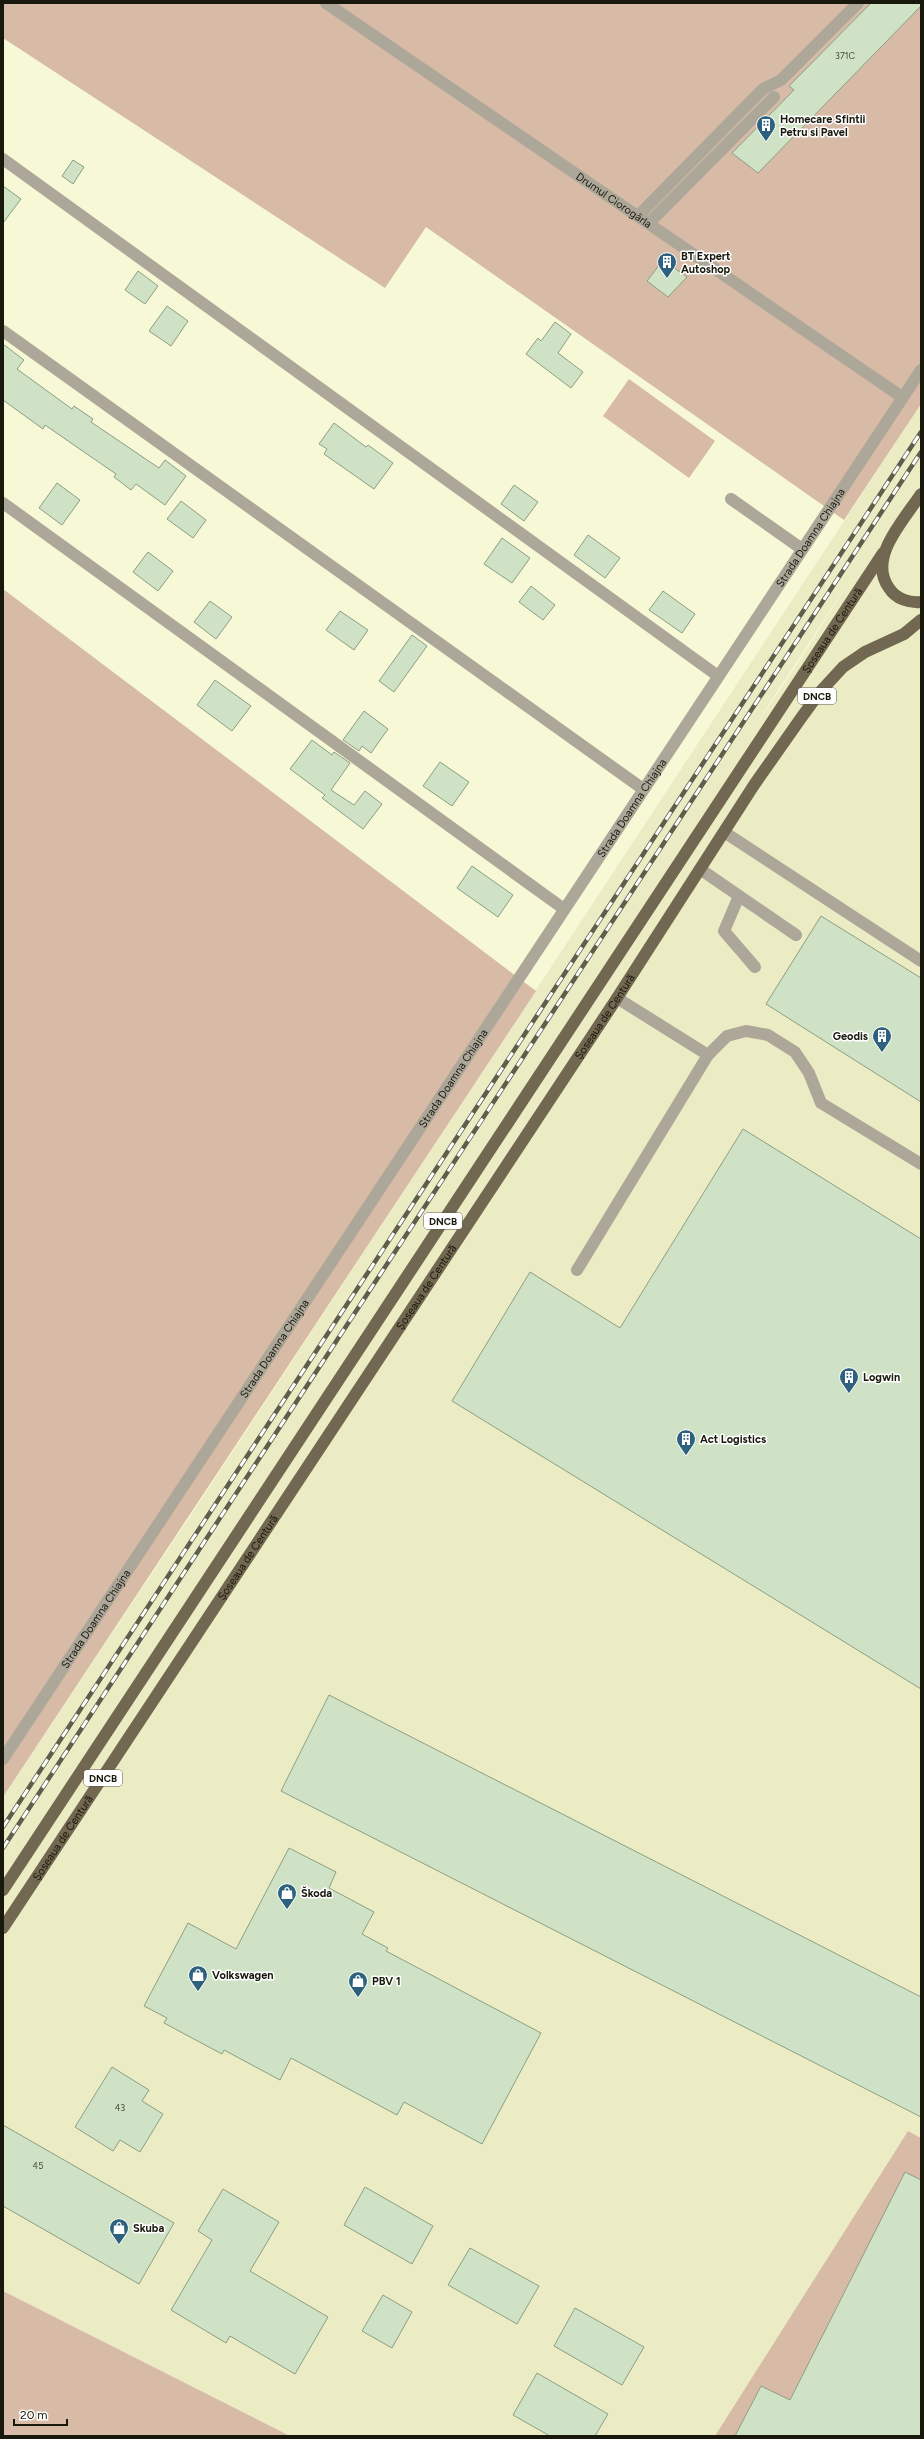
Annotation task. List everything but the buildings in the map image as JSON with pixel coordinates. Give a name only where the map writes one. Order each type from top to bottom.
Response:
[{"type":"main road","name":"DNCB","points":[[921,494],[883,553],[880,566],[883,579],[889,590],[899,598],[912,603],[921,602]]},
{"type":"main road","name":"Șoseaua de Centură","points":[[3,1890],[883,553]]},
{"type":"main road","name":"Șoseaua de Centură","points":[[3,1928],[617,998],[758,779],[830,680],[856,658],[904,634],[921,620]]},
{"type":"street","name":"Drumul Ciorogârla","points":[[326,3],[902,397]]},
{"type":"street","points":[[638,216],[763,90],[781,80],[858,3]]},
{"type":"street","points":[[649,223],[774,97]]},
{"type":"street","points":[[3,159],[718,676]]},
{"type":"street","points":[[3,331],[643,789]]},
{"type":"street","name":"Strada Doamna Chiajna","points":[[3,1759],[921,370]]},
{"type":"street","points":[[731,499],[802,549]]},
{"type":"street","points":[[3,503],[564,909]]},
{"type":"street","points":[[724,832],[921,961]]},
{"type":"street","points":[[700,869],[796,935]]},
{"type":"street","points":[[739,896],[724,931],[755,967]]},
{"type":"street","points":[[617,998],[708,1055]]},
{"type":"street","points":[[577,1270],[708,1055],[727,1036],[746,1031],[768,1035],[795,1052],[809,1073],[821,1102],[921,1164]]},
{"type":"shaded area","points":[[3,3],[921,3],[921,404],[844,520],[426,227],[385,288],[3,38]]},
{"type":"shaded area","points":[[629,379],[715,441],[689,478],[603,416]]},
{"type":"shaded area","points":[[921,404],[921,2138],[908,2131],[715,2436],[290,2436],[3,2291],[3,1797],[193,1512]],"holes":[[[861,563],[798,663],[757,724]]]},
{"type":"shaded area","points":[[3,589],[536,991],[3,1797]]},
{"type":"shaded area","points":[[908,2131],[921,2138],[921,2436],[715,2436]]},
{"type":"shaded area","points":[[3,2291],[290,2436],[3,2436]]},
{"type":"railway","points":[[3,1827],[921,432]]},
{"type":"railway","points":[[3,1848],[921,452]]},
{"type":"place","name":"Homecare Sfintii Petru si Pavel","points":[[766,142]]},
{"type":"place","name":"BT Expert Autoshop","points":[[667,279]]},
{"type":"place","name":"Geodis","points":[[882,1053]]},
{"type":"place","name":"Logwin","points":[[849,1394]]},
{"type":"place","name":"Act Logistics","points":[[686,1456]]},
{"type":"place","name":"Škoda","points":[[287,1910]]},
{"type":"place","name":"Volkswagen","points":[[198,1992]]},
{"type":"place","name":"PBV 1","points":[[358,1998]]},
{"type":"place","name":"Skuba","points":[[119,2245]]}]
